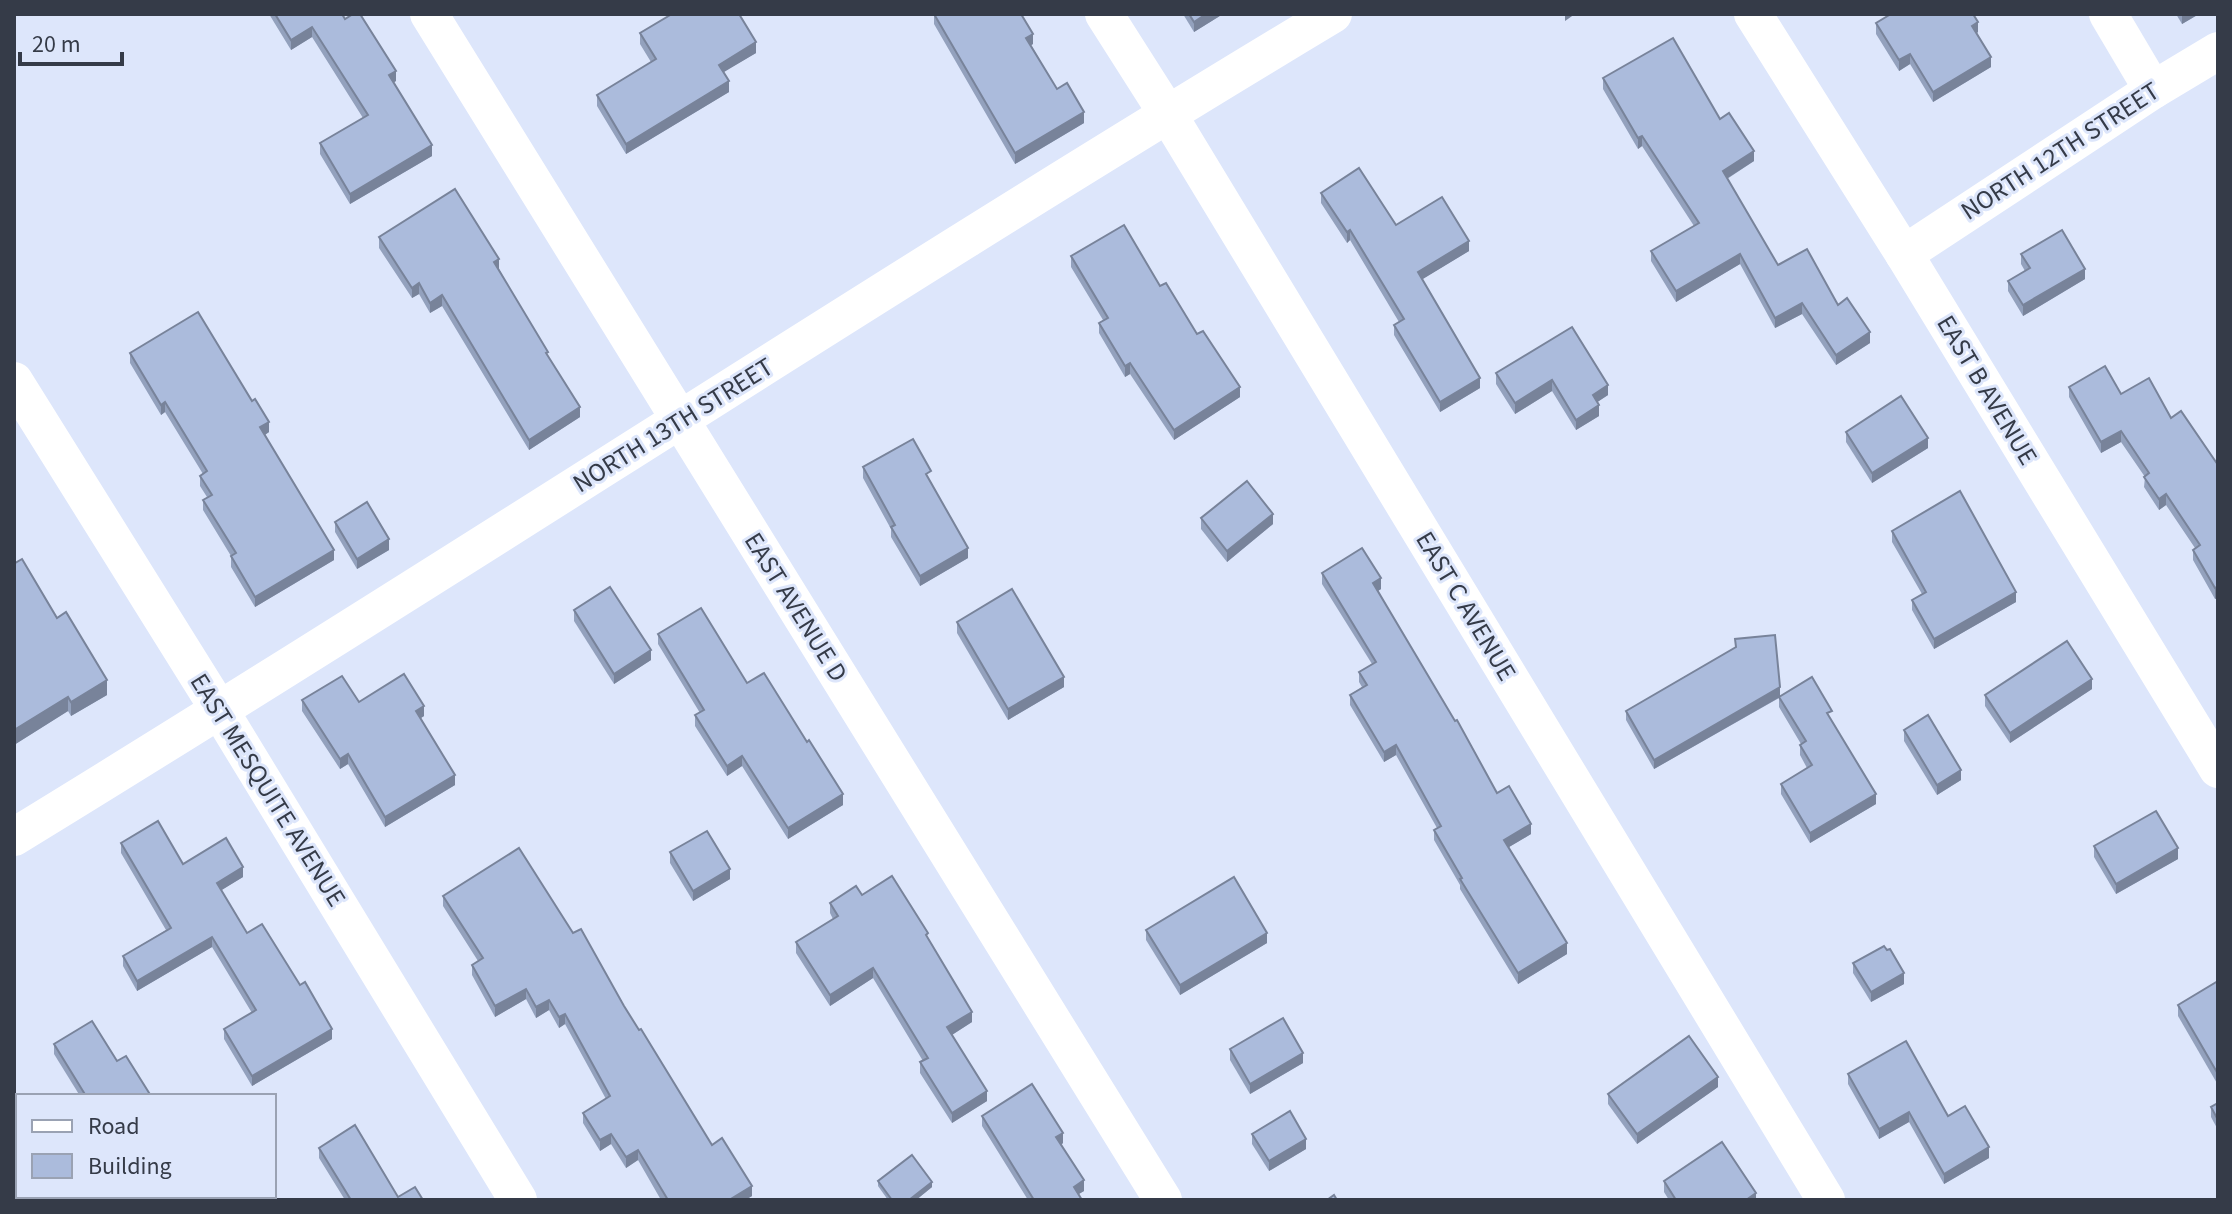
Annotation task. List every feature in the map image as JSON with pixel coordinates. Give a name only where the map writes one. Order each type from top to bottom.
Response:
[{"type":"street","name":"EAST AVENUE D","points":[[429,14],[1163,1200]]},
{"type":"street","name":"EAST C AVENUE","points":[[1104,14],[1826,1200]]},
{"type":"street","name":"NORTH 13TH STREET","points":[[14,837],[220,711],[1167,113],[1333,14]]},
{"type":"street","name":"EAST B AVENUE","points":[[1753,14],[1904,254],[2218,769]]},
{"type":"street","points":[[2108,14],[2153,90]]},
{"type":"street","name":"NORTH 12TH STREET","points":[[1904,254],[2153,90],[2218,51]]},
{"type":"street","name":"EAST MESQUITE AVENUE","points":[[14,381],[220,711],[518,1200]]},
{"type":"building","points":[[275,14],[342,14],[345,19],[360,14],[396,71],[389,75],[432,145],[350,194],[320,143],[368,115],[312,27],[291,40]]},
{"type":"building","points":[[672,14],[739,14],[756,42],[719,65],[729,81],[626,144],[597,95],[656,59],[640,33]]},
{"type":"building","points":[[934,14],[1021,14],[1033,34],[1026,38],[1057,89],[1067,83],[1084,112],[1015,153]]},
{"type":"building","points":[[1189,14],[1206,14],[1194,22]]},
{"type":"building","points":[[1891,14],[1973,14],[1978,22],[1972,26],[1991,57],[1933,92],[1910,54],[1899,60],[1876,23]]},
{"type":"building","points":[[1673,38],[1720,119],[1729,113],[1754,151],[1723,171],[1778,265],[1807,249],[1838,305],[1847,298],[1870,332],[1836,355],[1802,303],[1775,318],[1740,254],[1676,291],[1651,251],[1699,223],[1642,136],[1638,138],[1603,78]]},
{"type":"building","points":[[1359,168],[1396,225],[1442,197],[1469,241],[1418,272],[1480,378],[1440,402],[1394,325],[1404,319],[1350,230],[1347,232],[1321,193]]},
{"type":"building","points":[[455,189],[499,259],[494,262],[580,407],[529,440],[442,295],[430,303],[419,283],[412,288],[379,237]]},
{"type":"building","points":[[1124,225],[1160,286],[1166,283],[1197,334],[1203,331],[1240,387],[1174,430],[1130,363],[1125,366],[1099,323],[1108,318],[1071,256]]},
{"type":"building","points":[[2062,230],[2085,269],[2023,305],[2008,281],[2030,268],[2021,254]]},
{"type":"building","points":[[198,312],[252,401],[255,399],[269,422],[260,427],[334,550],[255,597],[231,556],[236,553],[203,500],[212,495],[200,476],[207,471],[165,402],[161,405],[130,353]]},
{"type":"building","points":[[1572,327],[1608,385],[1593,395],[1599,405],[1576,420],[1552,380],[1515,403],[1496,373]]},
{"type":"building","points":[[2105,366],[2121,394],[2149,378],[2171,418],[2181,411],[2218,465],[2218,587],[2215,588],[2193,550],[2200,545],[2166,494],[2159,499],[2144,477],[2149,473],[2121,431],[2101,442],[2069,387]]},
{"type":"building","points":[[1901,396],[1928,438],[1872,473],[1846,432]]},
{"type":"building","points":[[913,439],[931,471],[926,474],[968,548],[920,576],[891,527],[895,525],[863,467]]},
{"type":"building","points":[[1247,481],[1273,514],[1227,551],[1201,518]]},
{"type":"building","points":[[1960,491],[2016,592],[1934,639],[1912,600],[1926,592],[1892,531]]},
{"type":"building","points":[[367,502],[389,539],[357,559],[335,522]]},
{"type":"building","points":[[1362,548],[1381,578],[1373,583],[1457,720],[1497,793],[1509,786],[1531,824],[1504,840],[1567,943],[1518,973],[1460,879],[1434,830],[1441,826],[1396,745],[1384,752],[1350,695],[1367,685],[1359,672],[1376,662],[1322,573]]},
{"type":"building","points":[[22,559],[57,618],[66,612],[107,680],[71,702],[68,697],[14,730],[14,561]]},
{"type":"building","points":[[610,587],[651,650],[614,674],[574,610]]},
{"type":"building","points":[[1012,589],[1064,677],[1008,709],[957,622]]},
{"type":"building","points":[[701,608],[747,683],[764,673],[843,794],[788,828],[742,756],[727,766],[695,715],[704,710],[658,634]]},
{"type":"building","points":[[1775,635],[1780,687],[1654,760],[1626,711],[1736,647],[1735,639]]},
{"type":"building","points":[[2067,641],[2092,679],[2010,733],[1985,695]]},
{"type":"building","points":[[404,674],[424,706],[416,711],[455,775],[385,817],[348,754],[340,759],[302,700],[342,676],[359,702]]},
{"type":"building","points":[[1812,677],[1832,711],[1827,713],[1876,794],[1810,833],[1781,784],[1812,765],[1800,745],[1806,741],[1779,697]]},
{"type":"building","points":[[1928,715],[1961,770],[1937,785],[1904,730]]},
{"type":"building","points":[[2156,811],[2178,848],[2116,884],[2094,846]]},
{"type":"building","points":[[158,821],[183,864],[226,838],[243,867],[217,883],[247,933],[262,924],[300,985],[305,982],[332,1029],[252,1076],[224,1029],[256,1010],[212,937],[137,981],[123,956],[171,928],[121,843]]},
{"type":"building","points":[[707,831],[730,869],[693,891],[670,852]]},
{"type":"building","points":[[519,848],[573,933],[581,929],[624,1006],[712,1145],[722,1138],[752,1186],[729,1200],[668,1200],[638,1150],[626,1157],[611,1134],[600,1140],[583,1113],[610,1096],[565,1014],[559,1017],[549,1000],[536,1007],[526,989],[495,1006],[472,965],[483,958],[443,896]]},
{"type":"building","points":[[892,876],[972,1012],[947,1027],[987,1091],[952,1113],[920,1062],[928,1058],[873,968],[830,995],[796,942],[838,916],[830,903],[856,886],[862,895]]},
{"type":"building","points":[[1234,877],[1267,933],[1180,985],[1146,930]]},
{"type":"building","points":[[1884,946],[1890,949],[1904,973],[1871,992],[1853,963]]},
{"type":"building","points":[[2218,981],[2218,1074],[2178,1005]]},
{"type":"building","points":[[1283,1018],[1303,1053],[1250,1084],[1230,1049]]},
{"type":"building","points":[[92,1021],[117,1061],[126,1056],[150,1094],[85,1094],[54,1044]]},
{"type":"building","points":[[1689,1036],[1718,1077],[1637,1134],[1608,1094]]},
{"type":"building","points":[[1906,1041],[1948,1116],[1965,1106],[1989,1147],[1944,1174],[1909,1112],[1879,1129],[1848,1074]]},
{"type":"building","points":[[1032,1084],[1063,1133],[1056,1137],[1084,1180],[1074,1187],[1082,1200],[1034,1200],[982,1116]]},
{"type":"building","points":[[2218,1103],[2218,1120],[2211,1107]]},
{"type":"building","points":[[1290,1111],[1306,1139],[1269,1161],[1252,1134]]},
{"type":"building","points":[[355,1125],[398,1197],[415,1187],[423,1200],[351,1200],[319,1148]]},
{"type":"building","points":[[1722,1142],[1756,1193],[1746,1200],[1676,1200],[1664,1181]]},
{"type":"building","points":[[912,1155],[932,1182],[909,1200],[892,1200],[878,1181]]}]
